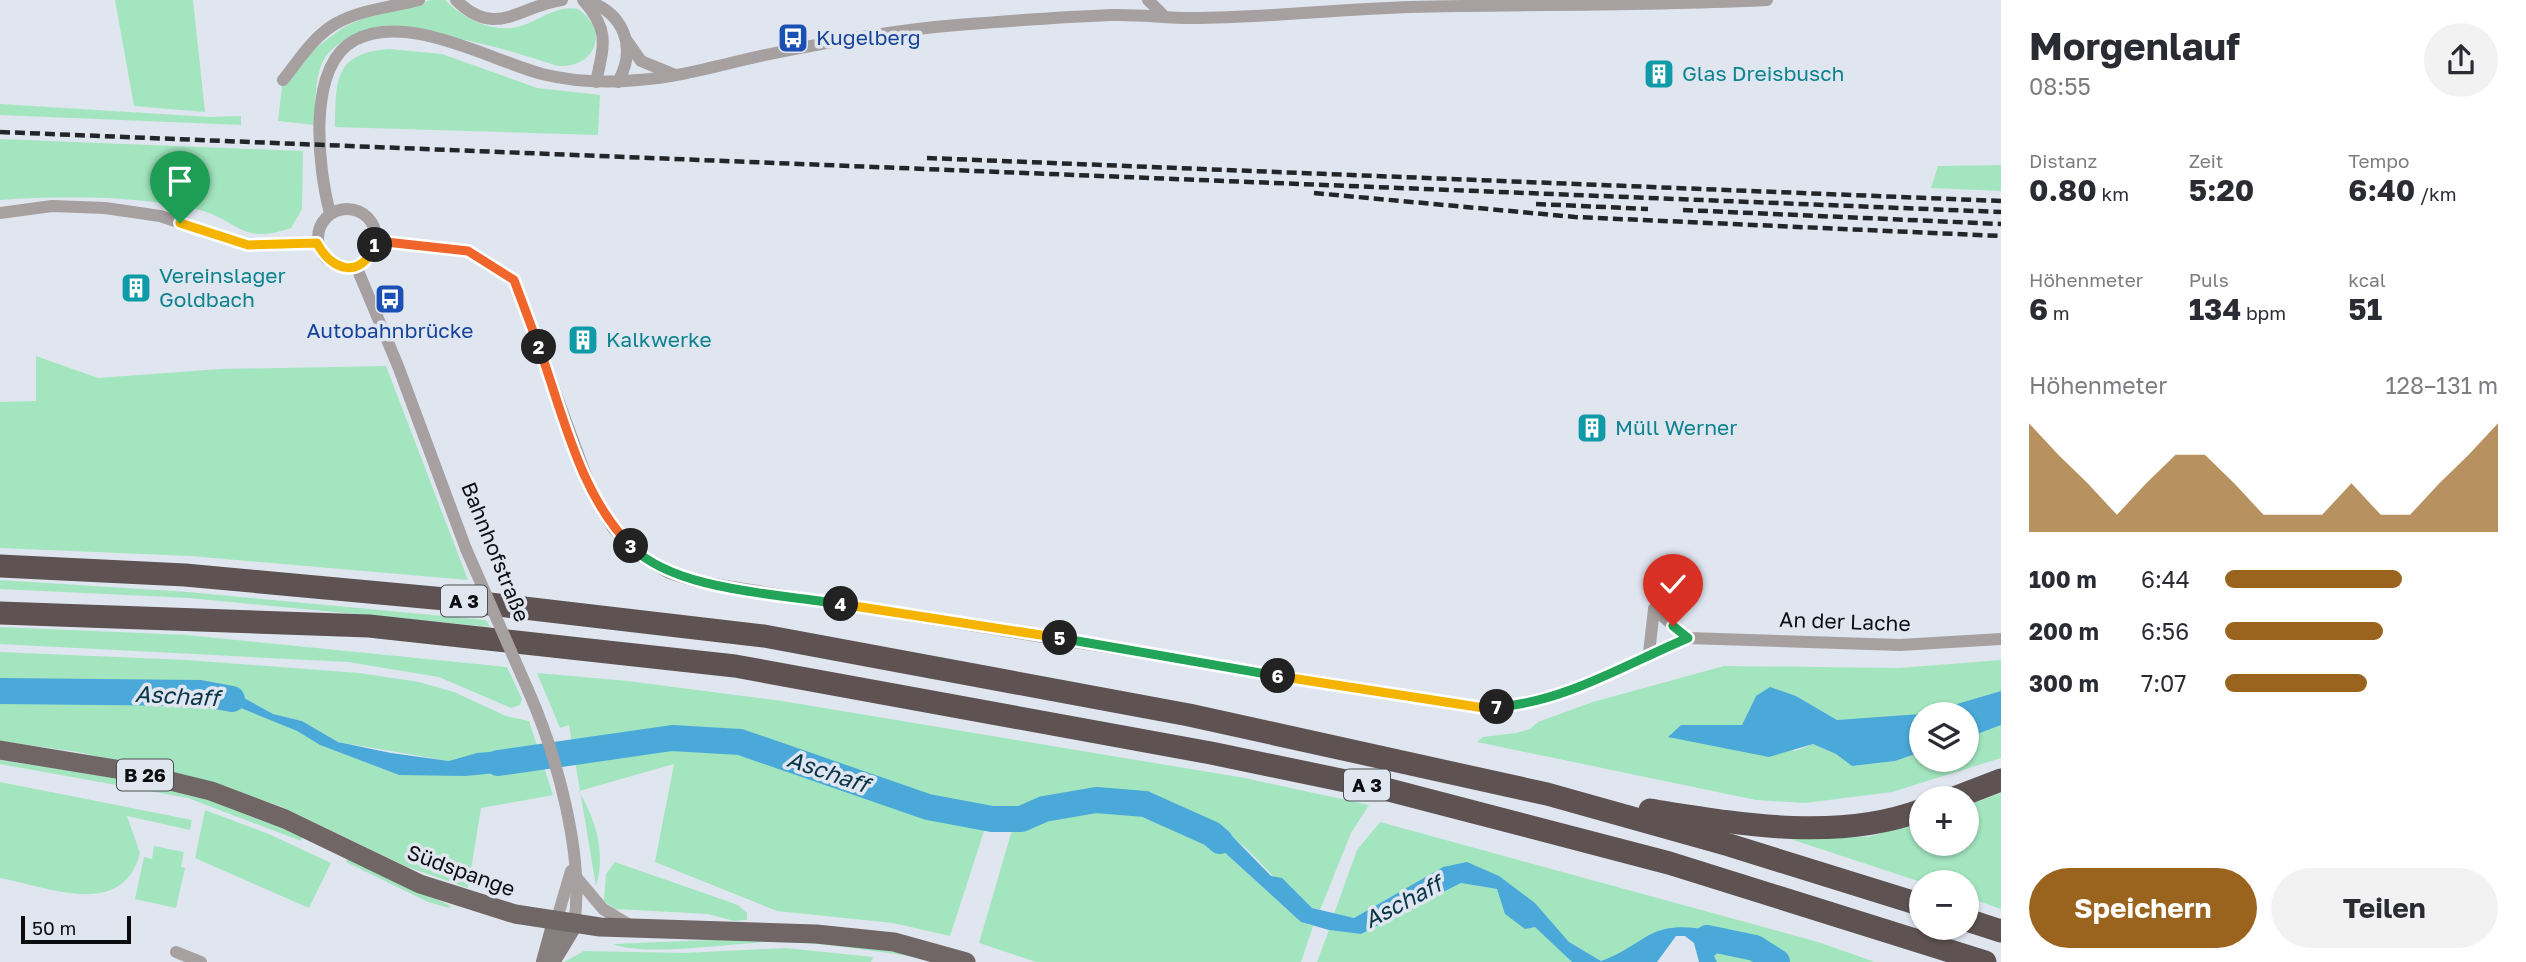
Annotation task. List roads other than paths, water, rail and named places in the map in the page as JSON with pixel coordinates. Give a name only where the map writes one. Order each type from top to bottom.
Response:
[{"type":"highway","name":"A 3","points":[[0,566],[185,575],[456,600],[764,636],[1189,715],[1547,794],[1729,845],[1909,901]]},
{"type":"highway","name":"A 3","points":[[0,613],[369,626],[735,666],[1211,753],[1389,790],[1669,863],[1985,962]]},
{"type":"highway","points":[[1979,788],[2001,780]]},
{"type":"highway","points":[[1547,794],[1762,826],[1863,825],[1909,815]]},
{"type":"highway","points":[[1979,924],[2001,931]]},
{"type":"main road","name":"Südspange","points":[[0,750],[134,772],[211,791],[285,819],[419,884],[487,908],[565,923],[816,934],[894,942],[966,962]]},
{"type":"street","points":[[283,80],[320,35],[336,24],[354,16],[419,0]]},
{"type":"street","points":[[456,0],[474,13],[494,20],[506,20],[562,0]]},
{"type":"street","points":[[584,0],[602,6],[616,17],[624,36],[628,55],[626,68],[618,82]]},
{"type":"street","points":[[584,0],[597,16],[603,29],[603,51],[596,82]]},
{"type":"street","points":[[1148,0],[1164,16]]},
{"type":"street","points":[[330,213],[321,178],[327,72],[338,52],[358,38],[380,33],[419,35],[484,52],[540,74],[596,82],[618,82],[676,75],[776,53],[891,33],[957,25],[1111,15],[1190,18],[1407,4],[1767,0]]},
{"type":"street","points":[[624,36],[641,61],[676,75]]},
{"type":"street","points":[[0,212],[52,206],[104,208],[160,216],[248,245],[317,243]]},
{"type":"street","points":[[346,208],[362,212],[374,224],[377,241],[370,257],[356,266],[340,267],[325,258],[317,243],[319,226],[330,213],[346,208]]},
{"type":"street","name":"An der Lache","points":[[377,241],[468,251],[514,280],[592,492],[613,528],[640,556],[668,573],[695,581],[1484,708],[1539,700],[1570,691],[1649,653],[1688,638],[1900,645],[2001,639]]},
{"type":"street","name":"Bahnhofstraße","points":[[356,266],[398,366],[466,549],[537,710],[561,790],[577,878],[603,909],[635,928]]},
{"type":"street","points":[[1649,653],[1654,609],[1688,638]]},
{"type":"street","name":"Bahnhofstraße","points":[[545,962],[565,923],[573,860]]},
{"type":"street","name":"Bahnhofstraße","points":[[551,962],[577,878]]},
{"type":"street","points":[[176,952],[201,962]]},
{"type":"water","points":[[185,686],[237,694],[273,714],[302,721],[338,742],[449,761],[477,753],[526,749],[537,769],[465,776],[399,775],[320,745],[297,731],[236,706],[207,700]]},
{"type":"water","points":[[1770,687],[1796,696],[1837,720],[1909,715],[1909,756],[1895,761],[1852,766],[1836,754],[1813,744],[1769,757],[1668,737],[1681,725],[1742,725],[1756,696]]},
{"type":"water","points":[[2001,691],[2001,725],[1979,733],[1979,702],[1964,702]]},
{"type":"water","points":[[1198,820],[1232,836],[1271,876],[1282,878],[1312,908],[1354,918],[1443,867],[1467,862],[1499,876],[1535,903],[1569,942],[1601,961],[1649,935],[1671,928],[1706,930],[1739,941],[1732,948],[1722,949],[1714,956],[1717,962],[1699,962],[1694,943],[1685,936],[1676,936],[1657,962],[1572,962],[1535,927],[1525,929],[1505,914],[1497,889],[1461,883],[1361,934],[1329,930],[1301,922],[1222,850],[1190,831],[1191,824]]},
{"type":"waterway","name":"Aschaff","points":[[0,691],[200,693],[232,699]]},
{"type":"waterway","name":"Aschaff","points":[[498,763],[672,738],[740,742],[928,807],[992,819],[1021,819],[1044,809],[1096,800],[1145,804],[1212,834],[1220,841]]},
{"type":"waterway","name":"Aschaff","points":[[1707,938],[1755,948],[1777,962]]},
{"type":"railway","points":[[0,132],[2001,212]]},
{"type":"railway","points":[[927,158],[2001,201]]},
{"type":"railway","points":[[1314,193],[1575,217],[2001,236]]},
{"type":"railway","points":[[1536,204],[1648,209]]},
{"type":"railway","points":[[1683,210],[2001,224]]},
{"type":"place","name":"Kugelberg","points":[[793,38]]},
{"type":"place","name":"Glas Dreisbusch","points":[[1659,74]]},
{"type":"place","name":"Vereinslager Goldbach","points":[[136,288]]},
{"type":"place","name":"Autobahnbrücke","points":[[390,299]]},
{"type":"place","name":"Kalkwerke","points":[[583,340]]},
{"type":"place","name":"Müll Werner","points":[[1592,428]]}]
